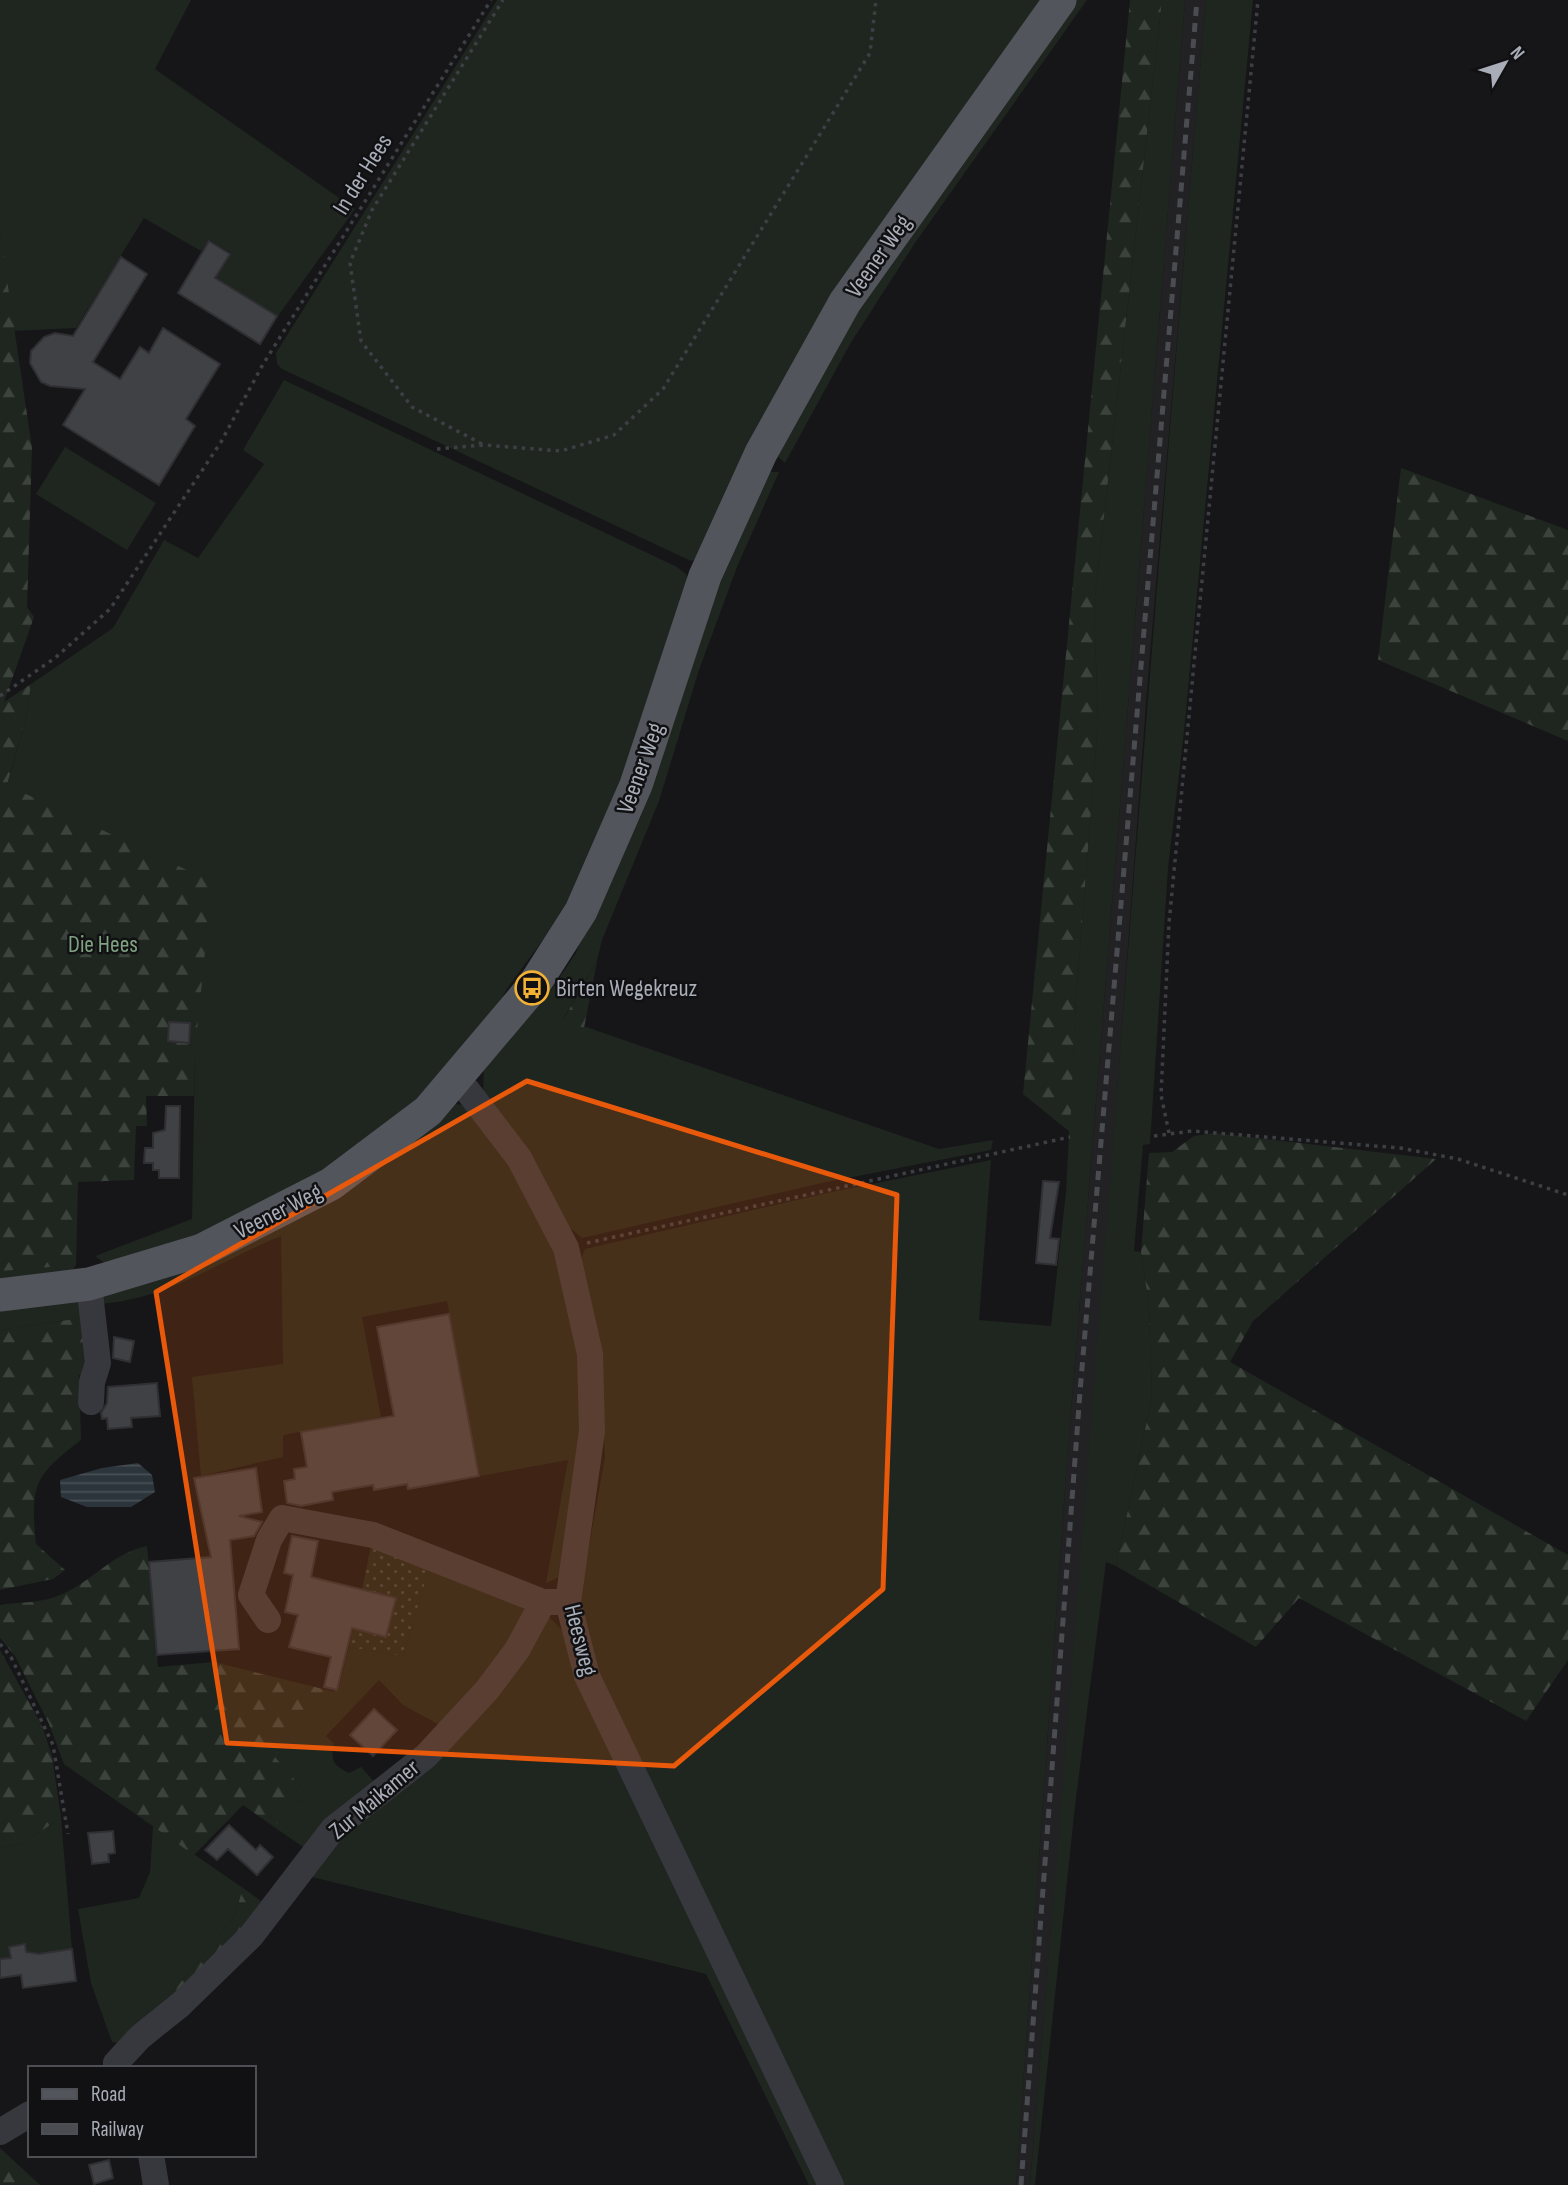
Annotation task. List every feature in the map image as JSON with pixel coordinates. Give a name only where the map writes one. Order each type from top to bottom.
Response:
[{"type":"main road","name":"Veener Weg","points":[[0,1295],[89,1284],[202,1250],[331,1184],[428,1111],[532,988],[581,911],[636,785],[705,576],[761,453],[845,302],[1060,0]]},
{"type":"street","name":"Heesweg","points":[[454,1079],[467,1090],[519,1158],[566,1248],[590,1354],[592,1431],[555,1602],[587,1676],[831,2185]]},
{"type":"street","points":[[89,1284],[98,1363],[92,1382],[91,1402]]},
{"type":"street","points":[[268,1620],[251,1595],[269,1540],[282,1518],[373,1535],[555,1602]]},
{"type":"street","name":"Zur Maikamer","points":[[114,2066],[139,2037],[180,2006],[251,1936],[333,1829],[426,1756],[487,1690],[555,1602]]},
{"type":"street","points":[[0,2132],[28,2115]]},
{"type":"street","points":[[151,2157],[156,2185]]},
{"type":"path","name":"In der Hees","points":[[0,696],[55,658],[110,609],[221,442],[262,366],[491,0]]},
{"type":"path","points":[[484,445],[412,407],[361,341],[350,263],[372,210],[503,0]]},
{"type":"path","points":[[437,449],[484,445],[561,452],[614,435],[663,389],[870,54],[876,0]]},
{"type":"path","points":[[1169,1133],[1161,1095],[1170,923],[1258,0]]},
{"type":"path","points":[[1154,1136],[1169,1133],[1282,1136],[1400,1148],[1458,1159],[1568,1195]]},
{"type":"path","points":[[566,1248],[1070,1137]]},
{"type":"path","points":[[0,1644],[11,1657],[52,1745],[68,1833]]},
{"type":"highlighted area","points":[[527,1081],[897,1195],[883,1589],[674,1766],[227,1743],[156,1292]]},
{"type":"shaded area","points":[[1185,0],[1206,0],[1147,690],[1091,1446],[1030,2185],[1016,2185],[1067,1461]]},
{"type":"shaded area","points":[[138,1463],[152,1475],[155,1492],[131,1507],[87,1507],[61,1497],[60,1480],[102,1468]]},
{"type":"green space","points":[[0,0],[191,0],[155,69],[355,209],[278,316],[216,278],[231,253],[209,240],[201,251],[144,218],[76,328],[13,331],[0,233]]},
{"type":"green space","points":[[497,0],[1047,0],[703,557],[691,561],[282,369],[277,364],[276,353]]},
{"type":"green space","points":[[1071,0],[1087,0],[915,243],[850,344],[785,463],[774,453],[854,311]]},
{"type":"green space","points":[[1130,0],[1162,0],[1094,605],[1098,723],[1076,998],[1070,1132],[1023,1094]]},
{"type":"green space","points":[[1162,0],[1185,0],[1067,1461],[1016,2185],[840,2185],[610,1706],[578,1608],[605,1457],[601,1371],[579,1265],[585,1249],[827,1193],[991,1160],[979,1320],[1051,1326],[1066,1192],[1076,998],[1098,723],[1094,605]]},
{"type":"green space","points":[[1206,0],[1253,0],[1184,732],[1168,868],[1150,1144],[1143,1145],[1134,1251],[1141,1252],[1149,1306],[1152,1397],[1116,1566],[1106,1562],[1075,1806],[1035,2185],[1030,2185],[1160,546]]},
{"type":"green space","name":"Die Hees","points":[[0,233],[32,448],[27,607],[34,617],[4,702],[31,684],[26,717],[7,785],[212,882],[195,1051],[194,1096],[146,1096],[147,1126],[136,1126],[134,1180],[78,1182],[76,1265],[0,1271]]},
{"type":"green space","points":[[284,380],[677,567],[686,574],[691,589],[584,885],[508,987],[482,1034],[442,1077],[372,1139],[306,1187],[217,1230],[111,1268],[95,1256],[192,1219],[195,1051],[7,786],[26,717],[31,684],[113,628],[164,540],[198,558],[264,464],[243,450]]},
{"type":"green space","points":[[65,447],[156,503],[127,550],[36,494]]},
{"type":"green space","points":[[1401,468],[1568,530],[1568,741],[1378,660]]},
{"type":"green space","points":[[764,472],[779,472],[737,567],[699,670],[659,801],[602,940],[597,961],[563,1019],[939,1149],[993,1140],[991,1150],[822,1183],[582,1238],[570,1228],[483,1094],[484,1067],[497,1048],[545,999],[576,953],[717,575]]},
{"type":"green space","points":[[597,961],[584,1028],[563,1020]]},
{"type":"green space","points":[[446,1103],[464,1105],[522,1177],[564,1272],[586,1404],[564,1575],[546,1583],[568,1460],[480,1476],[447,1301],[362,1317],[381,1417],[283,1435],[283,1457],[201,1476],[192,1377],[283,1364],[281,1236],[169,1288],[146,1296],[96,1304],[106,1290]]},
{"type":"green space","points":[[1214,1133],[1436,1159],[1253,1321],[1230,1362],[1568,1555],[1568,1660],[1526,1721],[1299,1598],[1256,1647],[1116,1566],[1152,1397],[1149,1306],[1141,1252],[1149,1153],[1172,1152],[1194,1136]]},
{"type":"green space","points":[[76,1265],[71,1274],[0,1285],[0,1271]]},
{"type":"green space","points":[[80,1295],[81,1318],[0,1330],[0,1305]]},
{"type":"green space","points":[[81,1318],[92,1373],[79,1375],[81,1440],[45,1473],[35,1495],[34,1508],[36,1544],[65,1570],[53,1579],[0,1590],[0,1330]]},
{"type":"green space","points":[[147,1546],[158,1667],[214,1662],[335,1692],[293,1729],[275,1757],[306,1793],[274,1827],[243,1805],[194,1855],[64,1764],[49,1724],[15,1656],[0,1638],[0,1605],[42,1600],[68,1592],[122,1555]]},
{"type":"green space","points":[[371,1547],[431,1563],[403,1656],[349,1647],[353,1629],[387,1637],[397,1598],[362,1589]]},
{"type":"green space","points":[[431,1563],[535,1605],[445,1728],[403,1705],[379,1680],[326,1736],[334,1744],[333,1759],[340,1768],[349,1773],[361,1767],[378,1786],[306,1849],[274,1827],[306,1793],[275,1757],[293,1729],[339,1687],[349,1647],[403,1656]]},
{"type":"green space","points":[[548,1616],[564,1632],[821,2185],[809,2185],[706,1974],[304,1875]]},
{"type":"green space","points":[[0,1650],[42,1726],[52,1756],[61,1818],[21,1844],[0,1848]]},
{"type":"green space","points":[[61,1818],[72,1949],[27,1955],[24,1944],[9,1946],[10,1958],[0,1959],[0,1848],[21,1844]]},
{"type":"green space","points":[[153,1826],[243,1888],[234,1917],[175,1989],[174,2003],[117,2043],[112,2042],[91,1983],[78,1909],[139,1898],[150,1872]]},
{"type":"green space","points":[[243,1888],[265,1904],[174,2003],[175,1989],[234,1917]]},
{"type":"green space","points":[[0,2148],[40,2185],[0,2185]]},
{"type":"building","points":[[209,241],[230,254],[215,278],[277,316],[260,344],[178,293]]},
{"type":"building","points":[[121,257],[147,274],[93,362],[120,379],[140,347],[149,353],[163,328],[220,364],[186,419],[195,426],[159,485],[63,425],[85,389],[50,386],[41,382],[30,363],[31,351],[44,337],[55,333],[73,336]]},
{"type":"building","points":[[169,1022],[190,1023],[189,1043],[168,1041]]},
{"type":"building","points":[[166,1106],[180,1106],[179,1178],[159,1178],[159,1170],[153,1170],[153,1163],[144,1163],[145,1148],[153,1148],[153,1133],[165,1130]]},
{"type":"building","points":[[1043,1181],[1059,1182],[1050,1238],[1059,1239],[1056,1265],[1036,1263]]},
{"type":"building","points":[[449,1314],[479,1476],[408,1489],[407,1484],[374,1490],[373,1485],[332,1492],[333,1500],[301,1506],[287,1503],[284,1481],[295,1479],[294,1469],[307,1467],[301,1432],[394,1416],[377,1327]]},
{"type":"building","points":[[114,1337],[134,1341],[130,1362],[113,1358]]},
{"type":"building","points":[[157,1383],[160,1416],[131,1418],[132,1427],[108,1429],[107,1418],[102,1419],[101,1413],[107,1403],[108,1387]]},
{"type":"building","points":[[256,1468],[262,1512],[239,1516],[262,1522],[254,1536],[230,1540],[239,1649],[157,1655],[149,1562],[211,1557],[194,1478]]},
{"type":"building","points":[[292,1536],[318,1541],[311,1577],[396,1598],[386,1637],[352,1628],[337,1690],[324,1687],[331,1657],[289,1647],[298,1615],[285,1612],[293,1575],[284,1573]]},
{"type":"building","points":[[374,1709],[397,1730],[373,1756],[350,1735]]},
{"type":"building","points":[[229,1825],[256,1850],[260,1845],[273,1857],[257,1875],[228,1849],[217,1860],[205,1850]]},
{"type":"building","points":[[113,1831],[115,1853],[108,1854],[109,1862],[92,1864],[88,1833]]},
{"type":"building","points":[[25,1944],[26,1952],[39,1954],[72,1949],[76,1981],[23,1988],[21,1975],[0,1978],[0,1959],[11,1958],[9,1947]]},
{"type":"building","points":[[109,2160],[113,2178],[94,2184],[89,2165]]},
{"type":"railway","points":[[1021,2185],[1080,1392],[1197,0]]},
{"type":"place","name":"Birten Wegekreuz","points":[[532,988]]}]
